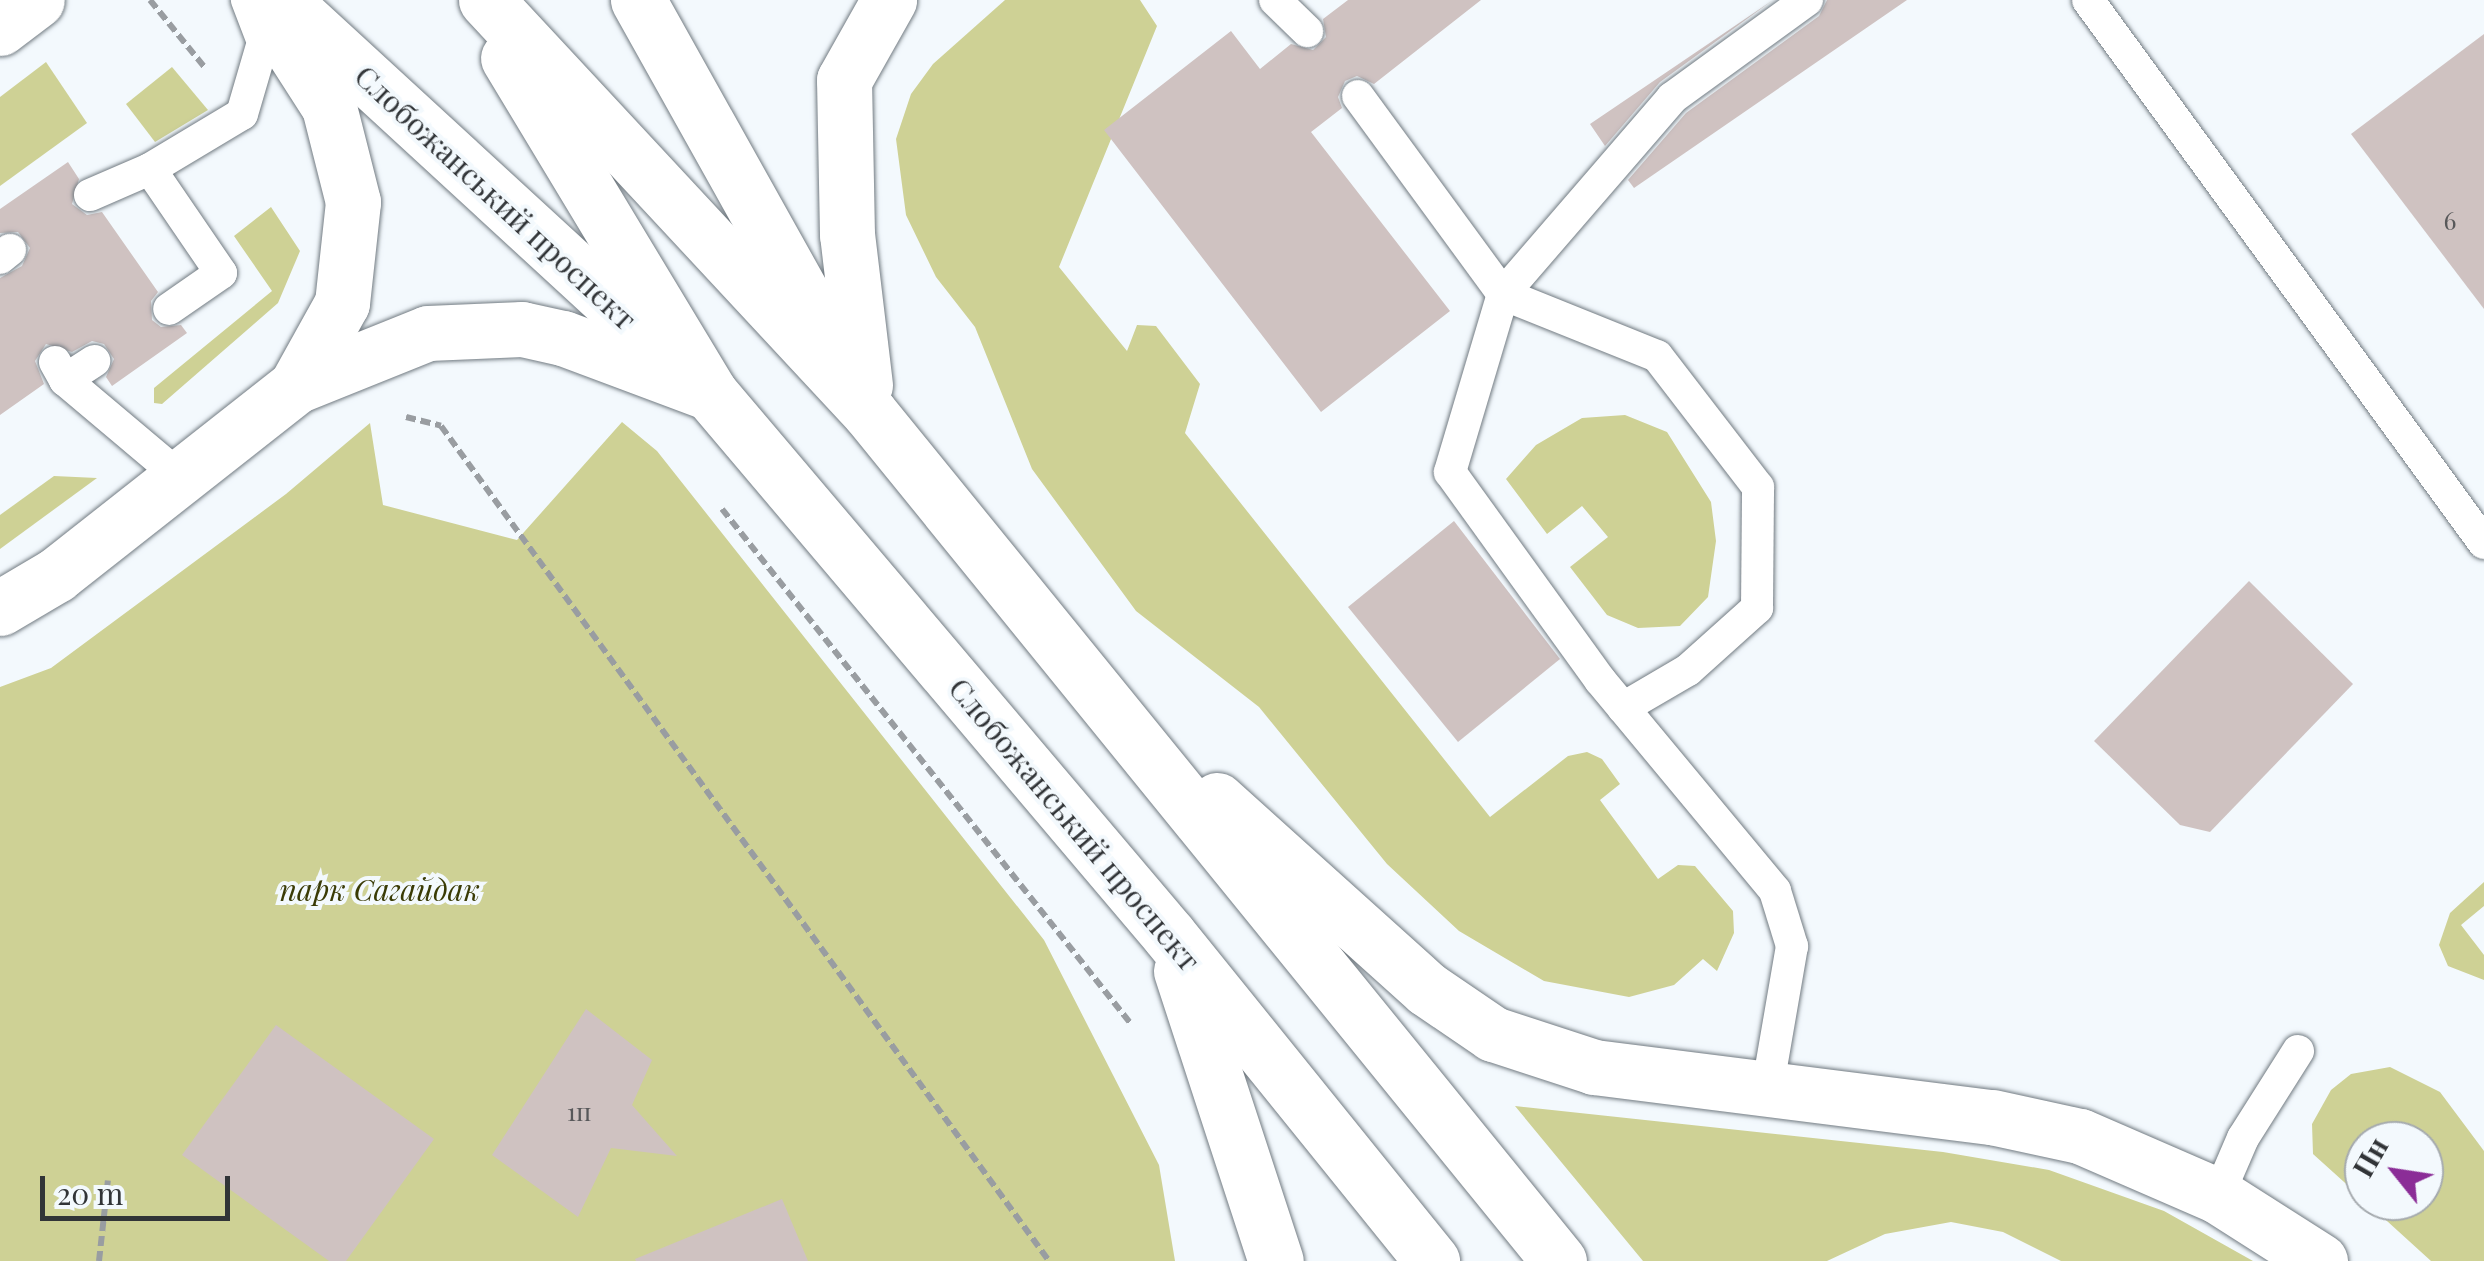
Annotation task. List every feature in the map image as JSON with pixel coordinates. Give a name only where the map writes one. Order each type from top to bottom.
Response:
[{"type":"main road","points":[[260,0],[329,107],[353,202],[342,303],[296,386]]},
{"type":"main road","name":"Слобожанський проспект","points":[[282,0],[710,393],[1170,935],[1432,1261]]},
{"type":"main road","name":"Слобожанський проспект","points":[[472,0],[710,393]]},
{"type":"main road","points":[[486,0],[869,412],[1071,666],[1560,1261]]},
{"type":"main road","points":[[638,0],[869,412]]},
{"type":"main road","points":[[869,412],[846,235],[844,80],[888,0]]},
{"type":"main road","points":[[0,608],[56,575],[296,386],[428,333],[522,329],[563,338],[710,393]]},
{"type":"main road","points":[[1071,666],[1368,939],[1492,1034],[1594,1067],[1992,1117],[2080,1136],[2218,1196],[2320,1261]]},
{"type":"main road","points":[[1170,935],[1276,1261]]},
{"type":"lane","points":[[90,195],[150,169],[242,114],[263,42],[247,0]]},
{"type":"lane","points":[[1275,0],[1307,32]]},
{"type":"lane","points":[[1767,1091],[1792,946],[1775,892],[1624,708],[1450,472],[1503,294],[1672,98],[1807,0]]},
{"type":"lane","points":[[2088,0],[2484,543]]},
{"type":"lane","points":[[1358,96],[1503,294],[1656,356],[1758,488],[1757,608],[1688,670],[1624,708]]},
{"type":"lane","points":[[150,169],[221,274],[169,308]]},
{"type":"lane","points":[[94,362],[60,371],[179,476]]},
{"type":"lane","points":[[2218,1196],[2243,1138],[2298,1050]]},
{"type":"path","points":[[150,0],[242,114]]},
{"type":"path","points":[[406,417],[442,426],[1049,1261]]},
{"type":"path","points":[[717,502],[1143,1038]]},
{"type":"path","points":[[99,1261],[108,1180]]},
{"type":"green space","points":[[1005,0],[1140,0],[1157,26],[1059,267],[1127,351],[1137,325],[1156,326],[1200,384],[1185,433],[1490,817],[1568,756],[1587,752],[1602,759],[1620,784],[1600,800],[1658,879],[1678,865],[1695,866],[1733,911],[1734,933],[1717,971],[1703,959],[1674,985],[1629,997],[1544,981],[1459,931],[1387,864],[1259,707],[1136,611],[1032,469],[975,327],[936,277],[906,215],[896,139],[911,94],[933,64]]},
{"type":"green space","points":[[46,62],[87,123],[0,186],[0,97]]},
{"type":"green space","points":[[172,67],[208,110],[155,142],[126,104]]},
{"type":"green space","points":[[271,207],[300,251],[278,303],[162,404],[154,403],[154,388],[272,291],[234,236]]},
{"type":"green space","points":[[1625,415],[1667,432],[1711,502],[1716,541],[1708,597],[1680,626],[1638,628],[1607,615],[1570,567],[1608,537],[1582,506],[1547,534],[1506,479],[1536,445],[1582,418]]},
{"type":"green space","name":"парк Сагайдак","points":[[622,422],[657,451],[1044,940],[1159,1165],[1175,1261],[0,1261],[0,687],[51,668],[286,494],[370,423],[383,505],[517,540]]},
{"type":"green space","points":[[54,476],[97,478],[0,549],[0,515]]},
{"type":"green space","points":[[2484,882],[2484,906],[2461,925],[2484,955],[2484,980],[2448,966],[2439,945],[2450,913]]},
{"type":"green space","points":[[2390,1067],[2440,1092],[2484,1151],[2484,1261],[2431,1261],[2387,1221],[2444,1221],[2444,1121],[2344,1121],[2344,1182],[2313,1154],[2312,1124],[2331,1090],[2351,1074]]},
{"type":"green space","points":[[1515,1106],[1943,1152],[2049,1170],[2164,1211],[2253,1261],[2061,1261],[2003,1232],[1951,1222],[1885,1234],[1827,1261],[1643,1261]]},
{"type":"building","points":[[1348,0],[1481,0],[1374,84],[1357,76],[1345,81],[1338,97],[1342,108],[1311,132],[1450,311],[1321,412],[1104,130],[1231,31],[1260,69],[1291,44],[1313,50],[1326,37],[1323,19]]},
{"type":"building","points":[[1773,0],[1660,82],[1605,146],[1590,124]]},
{"type":"building","points":[[1827,0],[1907,0],[1634,188],[1628,180],[1686,113],[1819,16]]},
{"type":"building","points":[[2484,34],[2484,309],[2351,134]]},
{"type":"building","points":[[68,162],[79,179],[72,204],[87,215],[102,212],[158,292],[151,301],[152,320],[161,327],[181,325],[187,333],[112,386],[106,377],[114,359],[104,344],[92,341],[72,352],[46,344],[35,361],[44,384],[0,415],[0,278],[22,266],[30,248],[18,232],[0,233],[0,209]]},
{"type":"building","points":[[1454,521],[1560,659],[1458,742],[1348,607]]},
{"type":"building","points":[[2249,581],[2353,684],[2210,832],[2180,825],[2094,741]]},
{"type":"building","points":[[586,1009],[652,1060],[632,1105],[677,1156],[611,1148],[578,1217],[492,1155]]},
{"type":"building","points":[[276,1025],[434,1139],[346,1261],[329,1261],[182,1155]]},
{"type":"building","points":[[782,1199],[808,1261],[635,1259]]}]
